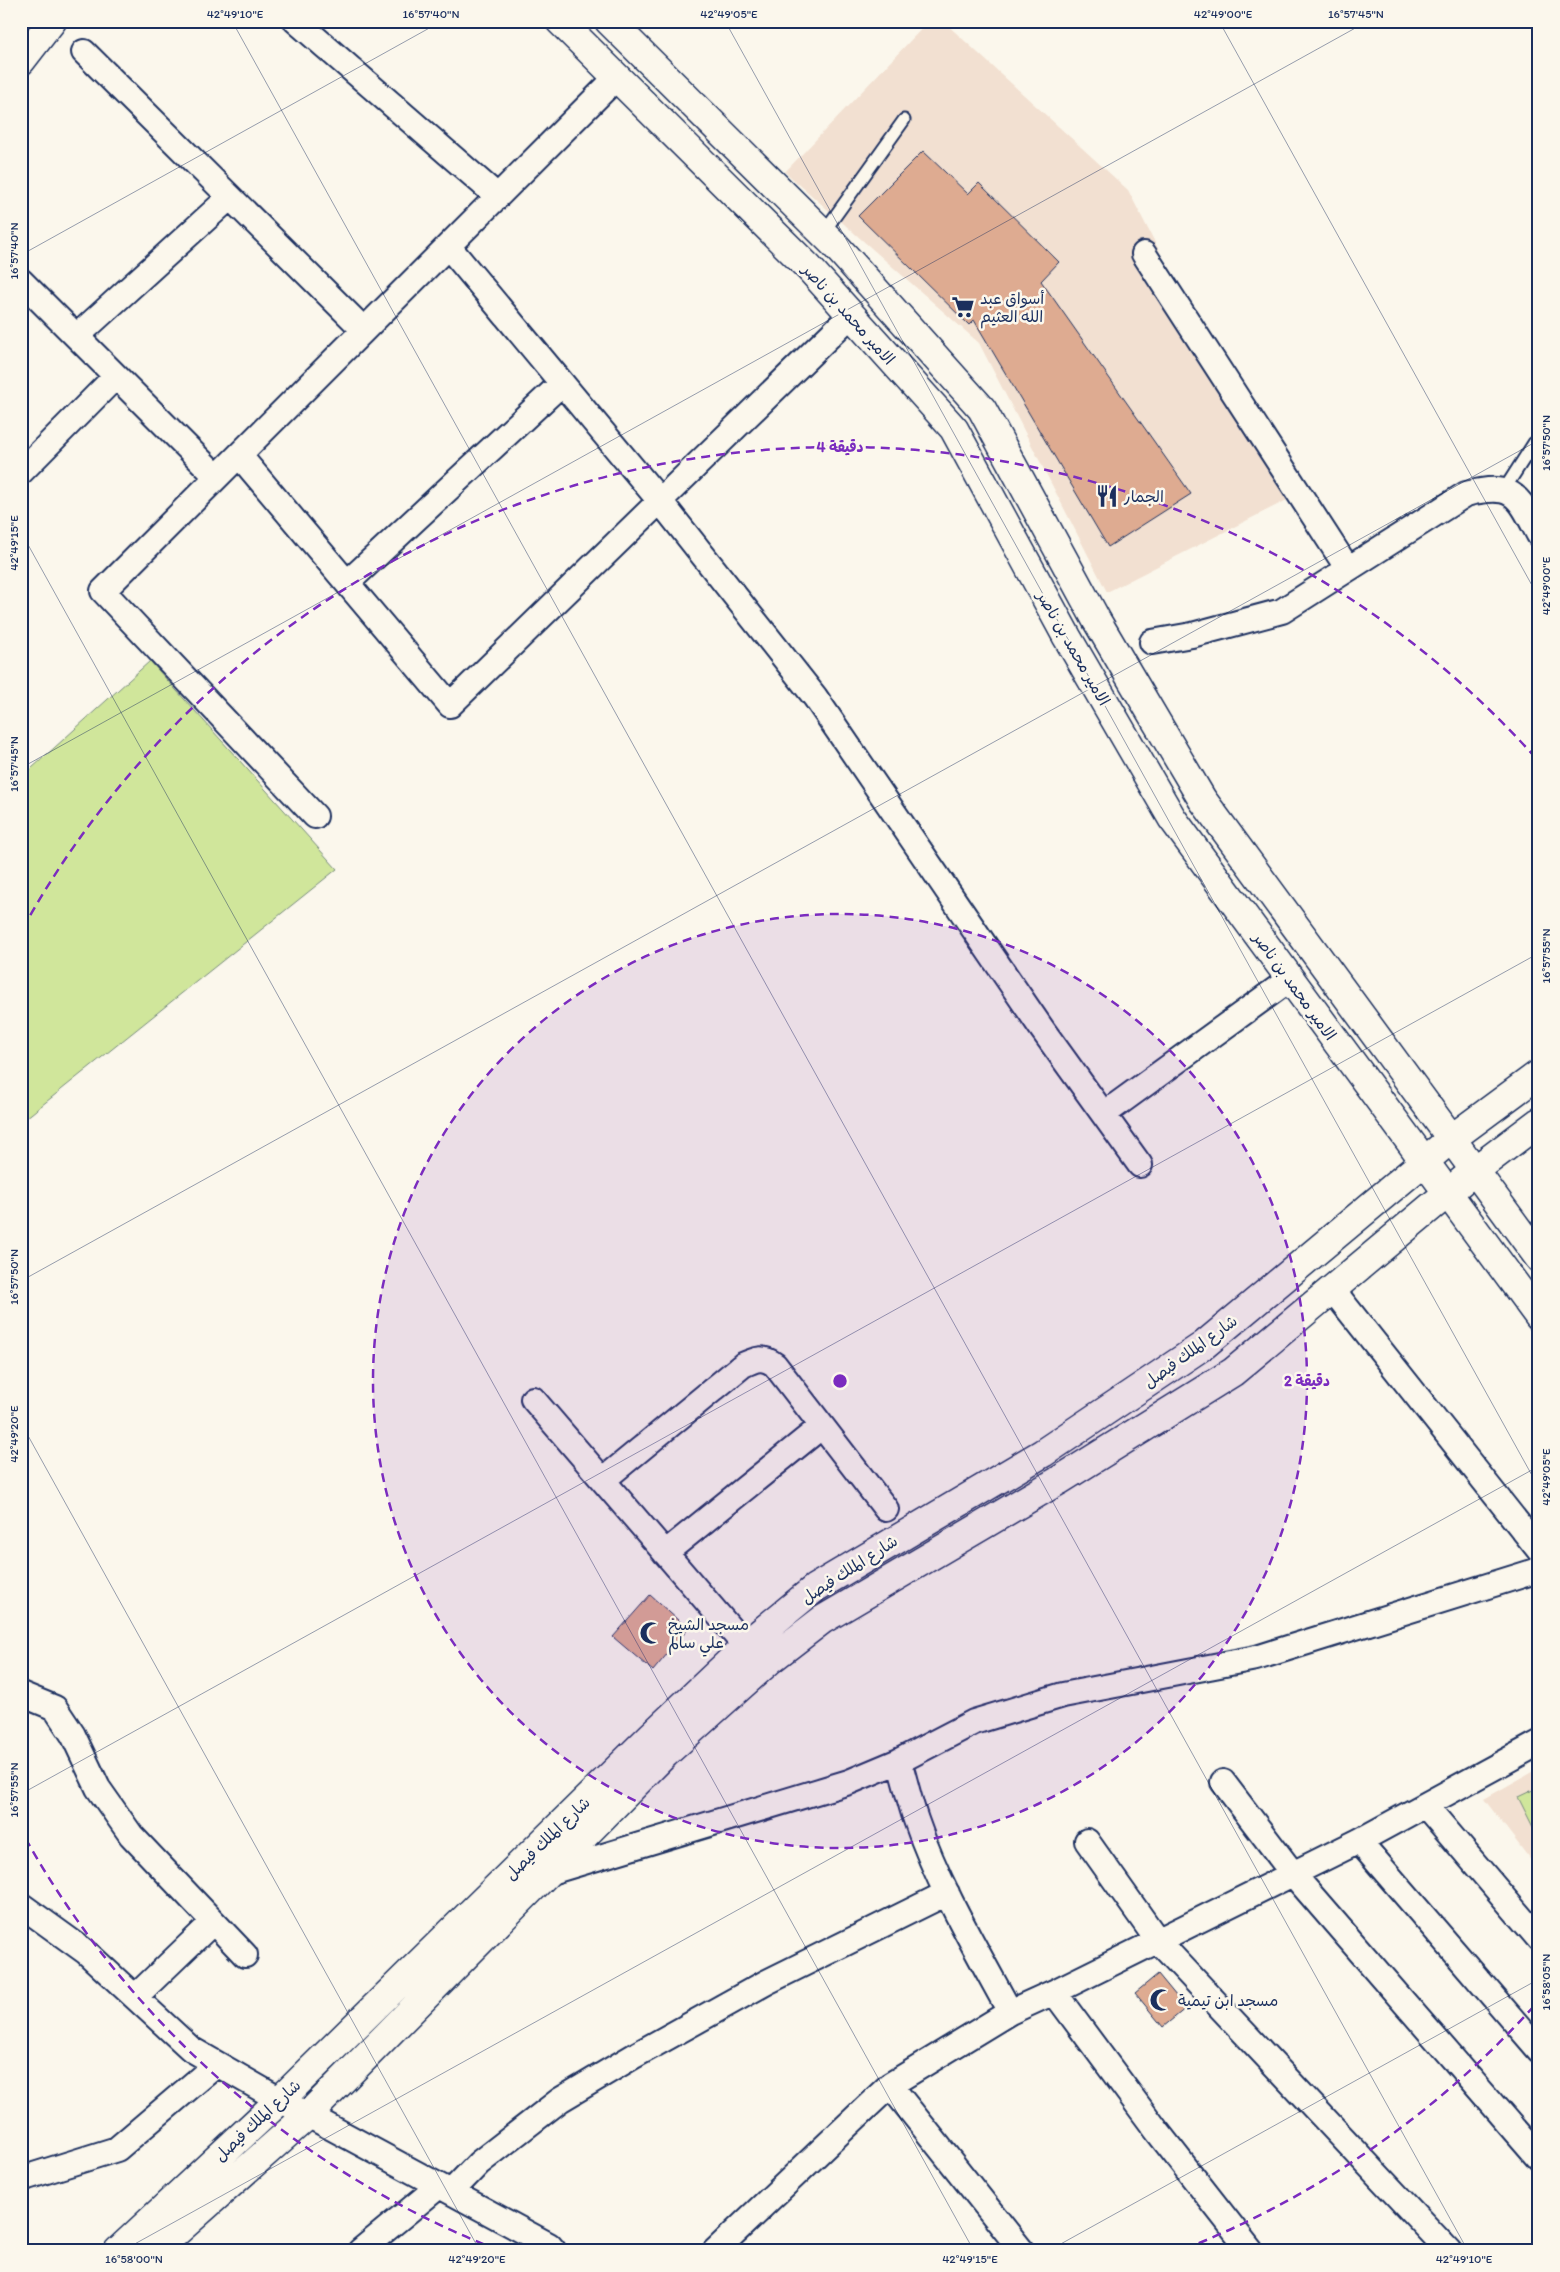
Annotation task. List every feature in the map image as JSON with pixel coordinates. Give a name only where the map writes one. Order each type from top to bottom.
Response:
[{"type":"main road","points":[[21,61],[52,21]]},
{"type":"main road","name":"الامير محمد بن ناصر","points":[[560,21],[809,268],[954,429],[1066,637],[1172,818],[1539,1318]]},
{"type":"main road","name":"الامير محمد بن ناصر","points":[[609,21],[823,233],[982,409],[1097,620],[1202,799],[1539,1258]]},
{"type":"main road","name":"شارع الملك فيصل","points":[[118,2251],[280,2100],[651,1736],[746,1647],[815,1588],[1043,1452],[1204,1344],[1451,1139],[1539,1074]]},
{"type":"main road","name":"شارع الملك فيصل","points":[[155,2251],[308,2115],[665,1754],[770,1660],[822,1620],[1058,1481],[1232,1372],[1474,1171],[1539,1122]]},
{"type":"street","points":[[296,21],[498,196]]},
{"type":"street","points":[[84,52],[364,330]]},
{"type":"street","points":[[315,816],[103,591],[616,78]]},
{"type":"street","points":[[77,336],[230,197]]},
{"type":"street","points":[[448,246],[660,501],[814,696],[1037,1021],[1140,1165]]},
{"type":"street","points":[[1144,254],[1348,569]]},
{"type":"street","points":[[21,281],[217,477]]},
{"type":"street","points":[[239,455],[450,705],[851,315]]},
{"type":"street","points":[[21,472],[116,376]]},
{"type":"street","points":[[347,583],[562,383]]},
{"type":"street","points":[[1152,642],[1192,635],[1282,611],[1466,494],[1487,488],[1504,490],[1520,499],[1539,535]]},
{"type":"street","points":[[1104,1114],[1290,978]]},
{"type":"street","points":[[1332,1289],[1539,1550]]},
{"type":"street","points":[[604,1480],[743,1365],[755,1359],[766,1359],[775,1365],[886,1509]]},
{"type":"street","points":[[533,1399],[746,1647]]},
{"type":"street","points":[[665,1553],[822,1426]]},
{"type":"street","points":[[547,1874],[849,1782],[899,1761],[974,1722],[1063,1695],[1256,1658],[1539,1570]]},
{"type":"street","points":[[21,1694],[55,1708],[73,1735],[98,1788],[131,1835],[245,1955]]},
{"type":"street","points":[[715,2251],[890,2085],[1010,2012],[1359,1841],[1539,1743]]},
{"type":"street","points":[[899,1761],[916,1820],[947,1893],[1010,2012]]},
{"type":"street","points":[[1223,1782],[1293,1874],[1539,2158]]},
{"type":"street","points":[[1425,1805],[1539,1939]]},
{"type":"street","points":[[1087,1841],[1158,1941],[1449,2251]]},
{"type":"street","points":[[1359,1841],[1539,2050]]},
{"type":"street","points":[[360,2251],[568,2095],[767,1982],[947,1893]]},
{"type":"street","points":[[21,1904],[86,1952],[192,2048],[280,2100],[549,2245],[554,2251]]},
{"type":"street","points":[[135,1997],[213,1922]]},
{"type":"street","points":[[1054,1992],[1157,2130],[1252,2251]]},
{"type":"street","points":[[21,2179],[117,2149],[217,2064]]},
{"type":"street","points":[[890,2085],[1022,2251]]},
{"type":"lane","points":[[823,233],[904,120]]},
{"type":"lane","points":[[1504,490],[1534,442],[1539,439]]},
{"type":"shaded area","points":[[929,21],[943,21],[1128,190],[1287,500],[1107,592],[979,343],[785,172]]},
{"type":"shaded area","points":[[1539,1768],[1539,1871],[1484,1799]]},
{"type":"green space","points":[[150,661],[337,869],[21,1122],[21,778]]},
{"type":"green space","points":[[1539,1787],[1539,1839],[1518,1797]]},
{"type":"building","points":[[923,151],[968,194],[979,183],[1059,262],[1041,281],[1191,494],[1108,547],[974,320],[969,325],[858,216]]},
{"type":"building","name":"مسجد الشيخ علي سالم","points":[[650,1595],[688,1629],[653,1671],[613,1637]]},
{"type":"building","name":"مسجد ابن تيمية","points":[[1158,1974],[1186,2008],[1163,2027],[1135,1993]]},
{"type":"place","name":"أسواق عبد الله العثيم","points":[[963,307]]},
{"type":"place","name":"الجمار","points":[[1107,496]]},
{"type":"place","name":"مسجد الشيخ علي سالم","points":[[651,1633]]},
{"type":"place","name":"مسجد ابن تيمية","points":[[1161,2000]]}]
